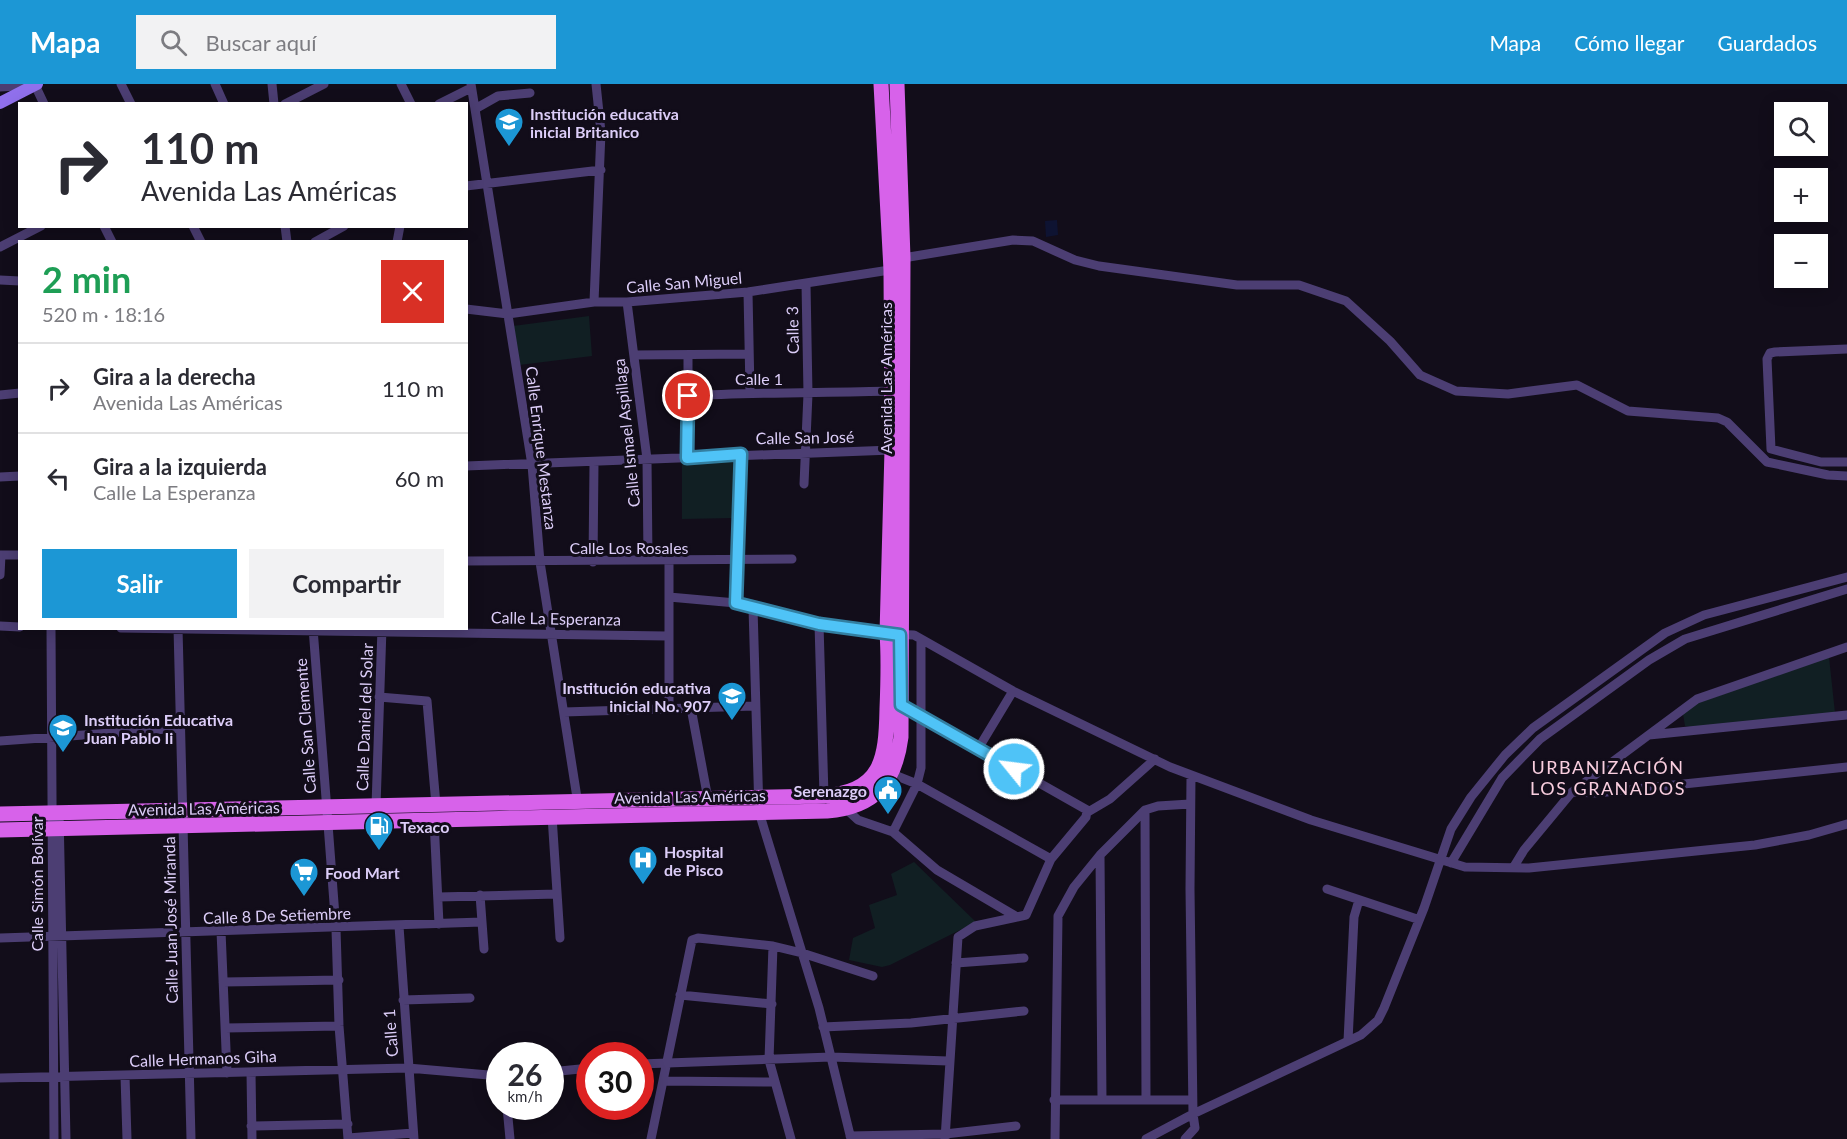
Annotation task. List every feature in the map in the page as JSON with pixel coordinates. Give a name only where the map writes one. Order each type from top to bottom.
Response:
[{"type":"main road","name":"Avenida Las Américas","points":[[0,830],[183,826],[325,815],[400,813],[552,816],[578,809],[708,799],[759,805],[842,795],[860,787],[874,775],[882,760],[886,743],[894,635],[899,265],[881,84]]},
{"type":"main road","name":"Avenida Las Américas","points":[[895,210],[897,84]]},
{"type":"main road","name":"Avenida Las Américas","points":[[435,813],[759,805],[846,809],[870,798],[892,774],[900,745],[901,705],[894,635],[892,450],[892,391],[899,265]]},
{"type":"main road","name":"Avenida Las Américas","points":[[0,814],[183,810],[325,815],[376,806],[400,813]]},
{"type":"street","points":[[0,87],[36,84]]},
{"type":"street","points":[[0,103],[36,84]]},
{"type":"street","points":[[36,84],[43,102]]},
{"type":"street","points":[[121,84],[130,102]]},
{"type":"street","points":[[215,84],[223,102]]},
{"type":"street","points":[[272,84],[274,102]]},
{"type":"street","points":[[289,102],[324,84]]},
{"type":"street","points":[[401,84],[410,102]]},
{"type":"street","points":[[594,302],[601,170],[601,112],[596,84]]},
{"type":"street","points":[[443,102],[471,86]]},
{"type":"street","name":"Calle Enrique Mestanza","points":[[471,86],[532,465],[540,562],[578,809]]},
{"type":"street","points":[[475,109],[498,96],[530,93]]},
{"type":"street","points":[[468,186],[601,170]]},
{"type":"street","points":[[0,247],[37,228]]},
{"type":"street","points":[[319,240],[340,228]]},
{"type":"street","name":"Calle San Miguel","points":[[468,309],[508,314],[594,302],[627,303],[748,292],[806,284],[1013,240],[1033,241],[1075,260],[1099,266],[1237,285],[1299,285],[1346,301],[1390,342],[1420,375],[1456,391],[1496,395],[1577,385],[1628,411],[1719,418],[1727,422],[1767,462],[1828,475],[1847,476]]},
{"type":"street","points":[[0,280],[18,281]]},
{"type":"street","name":"Calle 3","points":[[804,484],[808,394],[806,284]]},
{"type":"street","points":[[748,292],[750,392]]},
{"type":"street","name":"Calle Ismael Aspillaga","points":[[627,303],[646,459],[648,560]]},
{"type":"street","points":[[1847,349],[1775,352],[1770,353],[1767,359],[1772,449],[1821,462],[1847,462]]},
{"type":"street","points":[[634,355],[749,354]]},
{"type":"street","points":[[687,458],[688,356]]},
{"type":"street","name":"Calle 1","points":[[688,396],[750,392],[808,394],[892,391]]},
{"type":"street","points":[[0,395],[18,393]]},
{"type":"street","name":"Calle San José","points":[[468,466],[892,450]]},
{"type":"street","points":[[736,603],[741,454]]},
{"type":"street","points":[[593,562],[594,463]]},
{"type":"street","points":[[0,477],[18,476]]},
{"type":"street","points":[[0,575],[1,555],[18,555]]},
{"type":"street","name":"Calle Los Rosales","points":[[468,561],[739,562],[792,559]]},
{"type":"street","points":[[669,562],[667,636],[669,708]]},
{"type":"street","points":[[1146,1139],[1193,1114],[1361,1035],[1378,1020],[1417,919],[1424,908],[1439,857],[1451,829],[1471,798],[1518,741],[1555,711],[1665,633],[1704,615],[1847,577]]},
{"type":"street","points":[[1451,862],[1502,778],[1540,740],[1649,660],[1685,639],[1847,589]]},
{"type":"street","points":[[669,597],[736,603],[819,624],[894,635],[911,634],[1013,690],[1191,776],[1311,820],[1475,868],[1513,868],[1755,845],[1809,835],[1847,824]]},
{"type":"street","points":[[753,608],[754,706],[759,805],[824,1027],[850,1138],[945,1136],[1016,1126]]},
{"type":"street","points":[[819,624],[824,796]]},
{"type":"street","points":[[0,626],[18,627]]},
{"type":"street","name":"Calle Simón Bolívar","points":[[51,630],[56,937],[52,1077],[54,1139]]},
{"type":"street","name":"Calle Juan José Miranda","points":[[178,630],[191,1139]]},
{"type":"street","name":"Calle San Clemente","points":[[314,630],[325,815],[336,929],[339,1026],[348,1138]]},
{"type":"street","name":"Calle La Esperanza","points":[[382,630],[667,636]]},
{"type":"street","name":"Calle Daniel del Solar","points":[[376,806],[382,630]]},
{"type":"street","points":[[893,832],[917,784],[921,768],[921,639]]},
{"type":"street","points":[[1513,868],[1524,850],[1572,792],[1707,693],[1847,647]]},
{"type":"street","points":[[978,749],[1013,690]]},
{"type":"street","points":[[380,697],[427,701],[435,813],[439,924]]},
{"type":"street","points":[[901,705],[1088,812]]},
{"type":"street","points":[[564,712],[754,706]]},
{"type":"street","points":[[691,708],[708,799]]},
{"type":"street","points":[[1676,714],[1686,731]]},
{"type":"street","points":[[1648,735],[1847,715]]},
{"type":"street","points":[[0,741],[181,729]]},
{"type":"street","points":[[945,1136],[948,1060],[958,937],[965,930],[1026,915],[1051,859],[1088,812],[1110,799],[1155,759]]},
{"type":"street","points":[[1572,792],[1597,793],[1847,767]]},
{"type":"street","points":[[892,774],[917,784],[1051,859]]},
{"type":"street","points":[[1185,1139],[1195,1128],[1192,1100],[1191,776]]},
{"type":"street","points":[[1055,1139],[1058,916],[1074,887],[1100,855],[1145,810],[1158,806],[1190,804]]},
{"type":"street","points":[[846,809],[858,820],[893,832],[937,870],[1017,917]]},
{"type":"street","points":[[1145,810],[1146,1100]]},
{"type":"street","points":[[552,816],[560,938]]},
{"type":"street","points":[[1100,855],[1102,1100]]},
{"type":"street","points":[[1327,889],[1417,919]]},
{"type":"street","points":[[438,897],[557,894]]},
{"type":"street","points":[[480,895],[484,949]]},
{"type":"street","points":[[1348,1041],[1354,917],[1359,900]]},
{"type":"street","name":"Calle 8 De Setiembre","points":[[0,938],[336,929],[482,922]]},
{"type":"street","name":"Calle 1","points":[[399,926],[413,1136]]},
{"type":"street","points":[[220,931],[226,1073]]},
{"type":"street","name":"Calle Simón Bolívar","points":[[56,937],[66,1139]]},
{"type":"street","points":[[651,1139],[692,940],[698,938],[773,946],[873,976]]},
{"type":"street","points":[[773,946],[769,1060],[791,1139]]},
{"type":"street","points":[[956,963],[1024,958]]},
{"type":"street","points":[[223,982],[339,980]]},
{"type":"street","points":[[680,995],[772,1004]]},
{"type":"street","points":[[403,1000],[470,998]]},
{"type":"street","points":[[824,1027],[1024,1011]]},
{"type":"street","points":[[225,1028],[339,1026]]},
{"type":"street","points":[[654,1062],[831,1057],[948,1060]]},
{"type":"street","name":"Calle Hermanos Giha","points":[[0,1078],[408,1068],[486,1075]]},
{"type":"street","points":[[251,1072],[252,1139]]},
{"type":"street","points":[[125,1076],[127,1139]]},
{"type":"street","points":[[663,1081],[775,1082]]},
{"type":"street","points":[[1054,1100],[1192,1100]]},
{"type":"street","points":[[508,1120],[510,1139]]},
{"type":"street","points":[[251,1126],[348,1124]]},
{"type":"street","points":[[348,1138],[413,1136]]},
{"type":"shaded area","points":[[589,316],[592,356],[519,365],[513,326]]},
{"type":"shaded area","points":[[731,461],[735,465],[734,518],[682,519],[682,462]]},
{"type":"shaded area","points":[[1829,657],[1835,713],[1685,726],[1683,714],[1695,704]]},
{"type":"shaded area","points":[[914,862],[976,922],[890,965],[882,967],[849,960],[853,938],[875,928],[869,905],[897,895],[891,874]]},
{"type":"water","points":[[1057,220],[1058,235],[1046,237],[1045,221]]},
{"type":"place","name":"Institución educativa inicial Britanico","points":[[509,148]]},
{"type":"place","name":"Institución educativa inicial No. 907","points":[[732,722]]},
{"type":"place","name":"Institución Educativa Juan Pablo Ii","points":[[63,754]]},
{"type":"place","name":"Serenazgo","points":[[888,816]]},
{"type":"place","name":"Texaco","points":[[379,852]]},
{"type":"place","name":"Hospital de Pisco","points":[[643,886]]},
{"type":"place","name":"Food Mart","points":[[304,898]]},
{"type":"district","name":"URBANIZACIÓN LOS GRANADOS","points":[[1608,777]]},
{"type":"route","points":[[688,396],[687,458],[741,454],[736,603],[819,624],[900,635],[901,705],[1014,769]]}]
